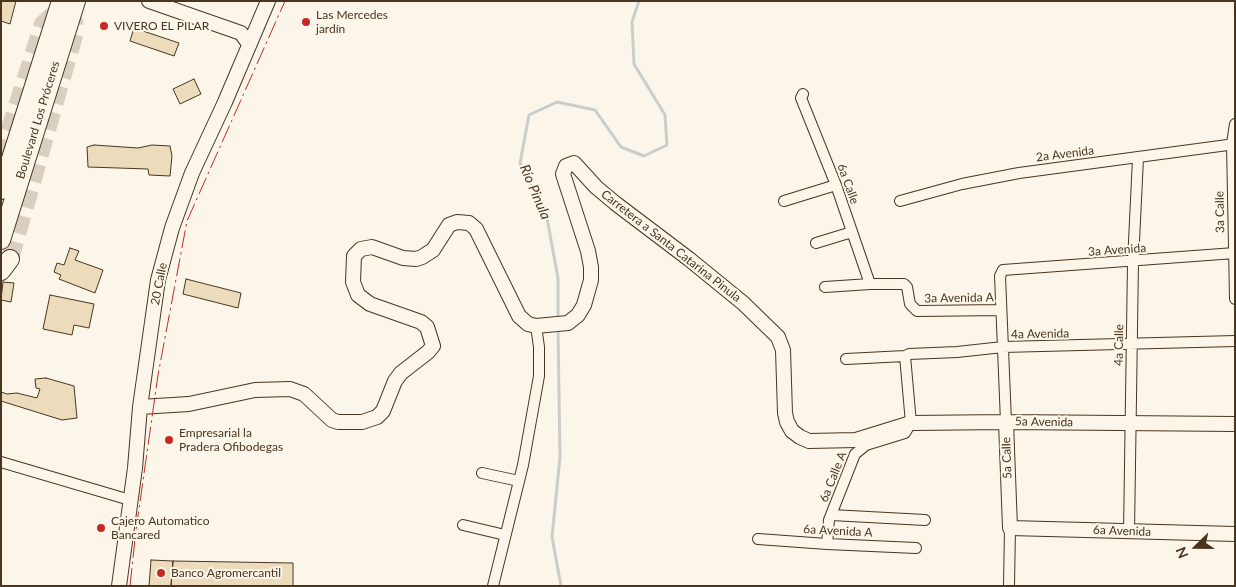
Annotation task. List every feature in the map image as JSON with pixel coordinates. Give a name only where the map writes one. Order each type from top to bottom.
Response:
[{"type":"highway","name":"Boulevard Los Próceres","points":[[1,190],[69,5]]},
{"type":"highway","name":"Boulevard Los Próceres","points":[[1,240],[69,5]]},
{"type":"street","points":[[69,5],[87,1]]},
{"type":"street","points":[[149,1],[241,32],[249,44]]},
{"type":"street","points":[[174,1],[243,25],[252,26],[258,24]]},
{"type":"street","name":"20 Calle","points":[[119,586],[135,468],[140,407],[158,280],[172,228],[192,173],[226,102],[268,1]]},
{"type":"street","name":"6a Calle","points":[[803,94],[801,98],[836,185],[870,284]]},
{"type":"street","name":"3a Calle","points":[[1235,124],[1233,144],[1235,299]]},
{"type":"street","name":"2a Avenida","points":[[900,200],[962,184],[1020,173],[1233,144]]},
{"type":"street","name":"4a Calle","points":[[1129,532],[1131,344],[1138,158]]},
{"type":"street","name":"Carretera a Santa Catarina Pinula","points":[[541,326],[568,323],[578,315],[584,305],[592,280],[588,251],[563,174],[566,166],[574,163],[582,169],[596,187],[743,303],[778,337],[783,350],[785,413],[792,431],[800,437],[809,440],[856,440]]},
{"type":"street","points":[[784,201],[836,185]]},
{"type":"street","points":[[140,407],[189,404],[255,390],[290,388],[304,394],[332,420],[338,422],[362,422],[377,417],[383,411],[395,381],[401,372],[428,352],[433,346],[427,327],[421,322],[370,304],[358,295],[353,282],[354,256],[362,249],[372,247],[403,258],[416,259],[433,250],[449,225],[457,222],[469,223],[476,229],[519,316],[528,324],[541,326],[539,376],[519,481],[493,586]]},
{"type":"street","points":[[816,243],[852,232]]},
{"type":"street","name":"3a Avenida","points":[[1002,271],[1006,269],[1133,262],[1234,253]]},
{"type":"street","name":"5a Calle","points":[[1002,271],[1000,276],[1001,310],[1010,528],[1009,586]]},
{"type":"street","points":[[825,286],[870,284]]},
{"type":"street","name":"3a Avenida A","points":[[870,284],[904,284],[908,287],[910,304],[917,311],[1001,310]]},
{"type":"street","name":"4a Avenida","points":[[846,358],[904,356],[909,354],[957,352],[1003,347],[1235,341]]},
{"type":"street","points":[[904,356],[911,423]]},
{"type":"street","name":"5a Avenida","points":[[856,440],[911,423],[1235,424]]},
{"type":"street","name":"6a Calle A","points":[[827,544],[829,520],[855,454],[866,445],[905,433],[911,423]]},
{"type":"street","points":[[1,462],[130,500]]},
{"type":"street","points":[[482,473],[519,481]]},
{"type":"street","points":[[831,515],[925,520]]},
{"type":"street","points":[[463,526],[506,535]]},
{"type":"street","name":"6a Avenida","points":[[1010,528],[1235,534]]},
{"type":"street","name":"6a Avenida A","points":[[758,539],[916,548]]},
{"type":"building","points":[[1,1],[16,1],[10,24],[1,21]]},
{"type":"building","points":[[134,28],[179,43],[174,56],[130,41]]},
{"type":"building","points":[[194,79],[201,94],[180,104],[173,89]]},
{"type":"building","points":[[94,145],[138,148],[152,145],[170,146],[172,156],[170,176],[149,175],[148,169],[88,167],[87,147]]},
{"type":"building","points":[[70,248],[79,251],[75,260],[103,270],[95,293],[59,279],[61,275],[54,272],[57,263],[64,265]]},
{"type":"building","points":[[186,279],[241,293],[238,308],[183,294]]},
{"type":"building","points":[[3,282],[14,283],[11,302],[1,300]]},
{"type":"building","points":[[50,295],[94,304],[89,328],[74,325],[72,335],[43,329]]},
{"type":"building","points":[[46,378],[74,386],[77,418],[62,420],[1,401],[1,392],[7,394],[17,393],[37,398],[40,389],[36,388],[35,379]]},
{"type":"building","name":"Banco Agromercantil","points":[[151,560],[173,561],[171,586],[149,586]]},
{"type":"building","points":[[173,561],[293,563],[293,586],[171,586]]},
{"type":"waterway","name":"Río Pinula","points":[[558,321],[558,278],[547,218],[520,163],[529,115],[557,102],[595,110],[621,147],[644,156],[667,145],[665,115],[634,64],[632,22],[639,1]]},
{"type":"waterway","name":"Río Pinula","points":[[558,328],[560,457],[552,537],[561,586]]},
{"type":"tunnel","points":[[1,157],[43,24],[57,14],[71,18],[74,21],[75,32],[10,259]]},
{"type":"power","points":[[130,586],[158,375],[187,221],[285,1]]},
{"type":"place","name":"Las Mercedes jardín","points":[[306,22]]},
{"type":"place","name":"VIVERO EL PILAR","points":[[104,26]]},
{"type":"place","name":"Empresarial la Pradera Ofibodegas","points":[[169,440]]},
{"type":"place","name":"Cajero Automatico Bancared","points":[[101,528]]},
{"type":"place","name":"Banco Agromercantil","points":[[161,573]]}]
